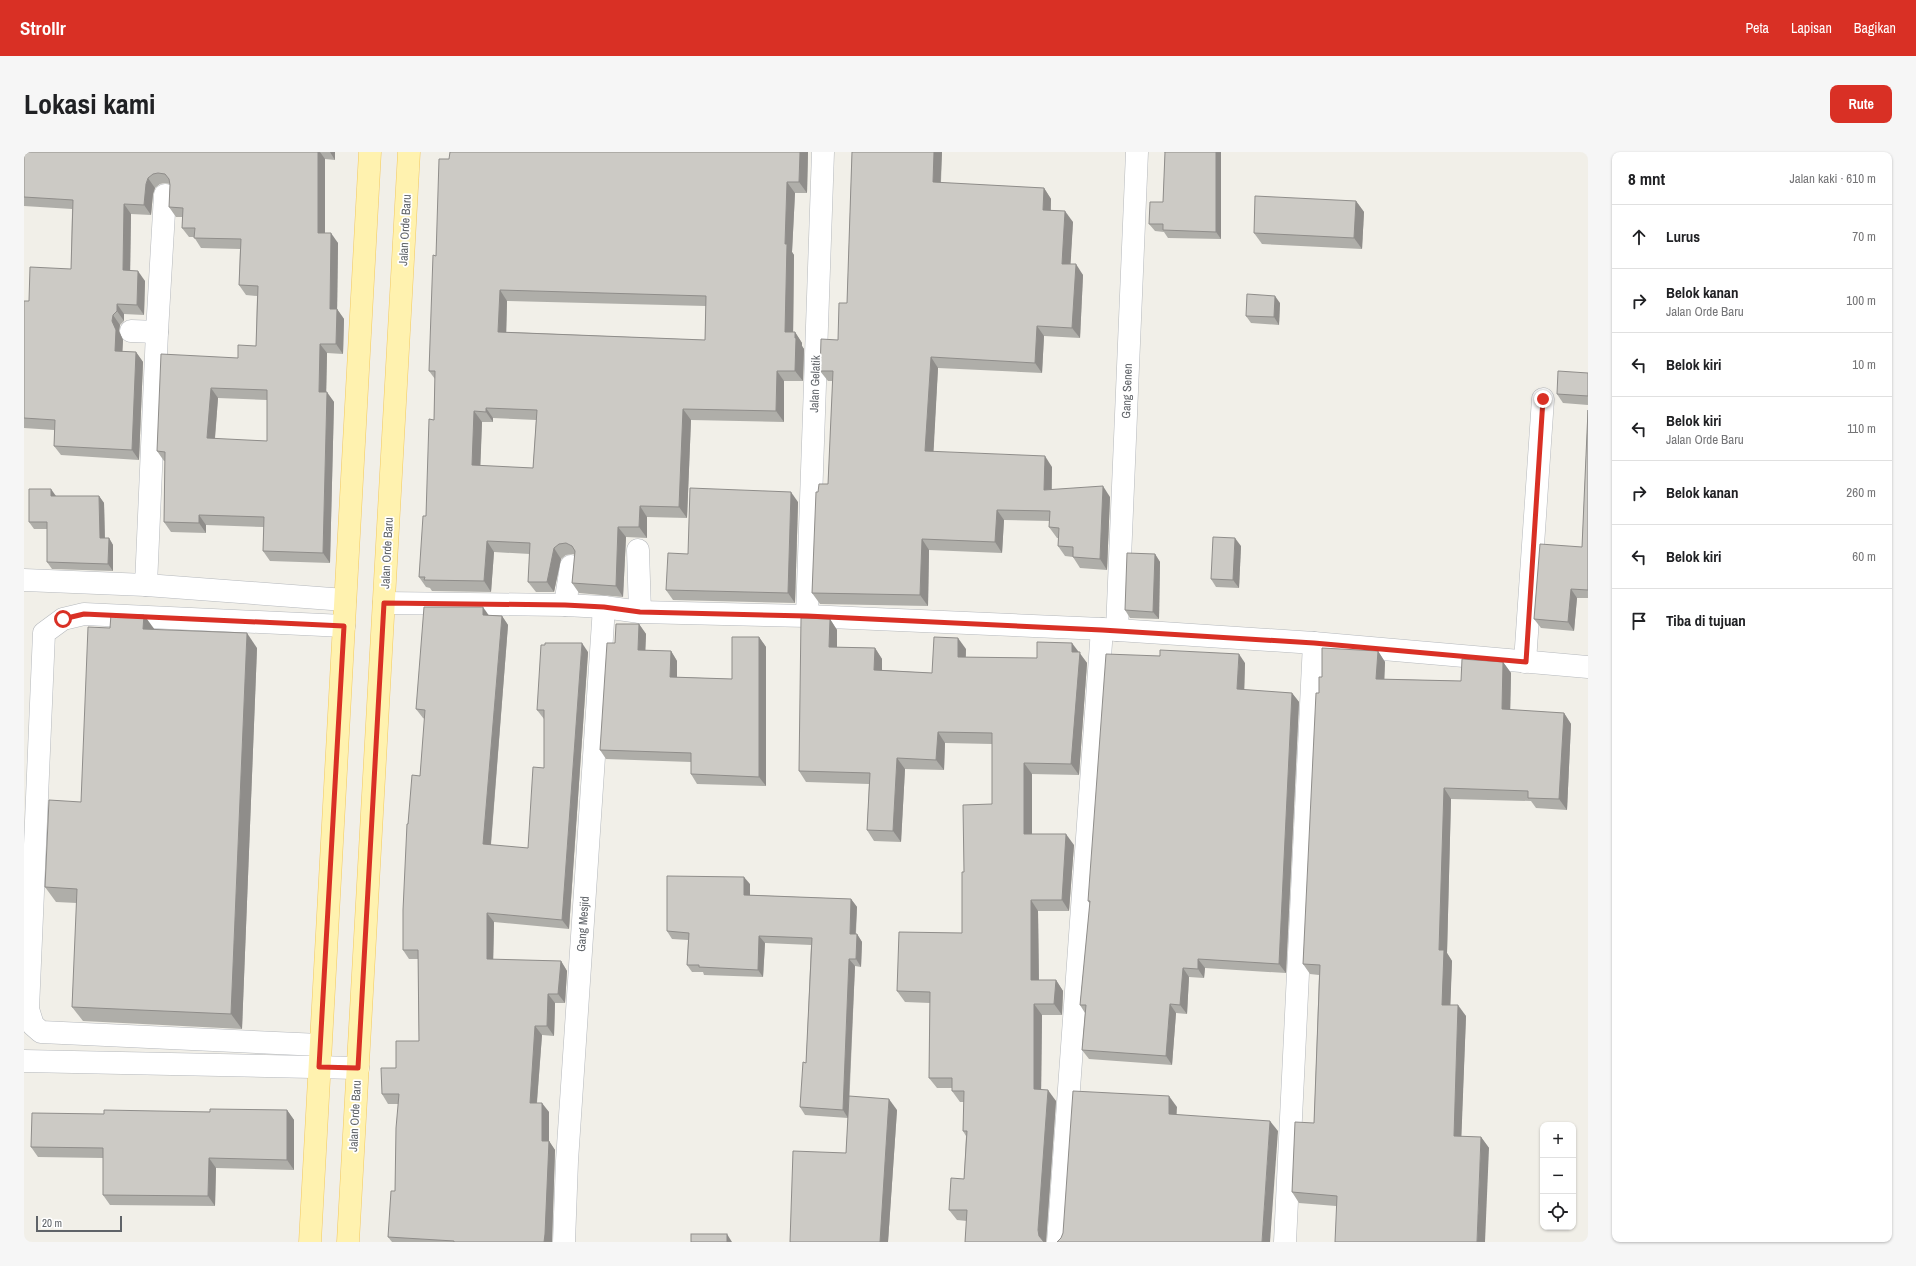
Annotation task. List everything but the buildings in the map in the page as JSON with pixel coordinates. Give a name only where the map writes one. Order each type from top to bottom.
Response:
[{"type":"main road","points":[[310,1242],[370,152]]},
{"type":"main road","name":"Jalan Orde Baru","points":[[348,1242],[409,152]]},
{"type":"street","name":"Jalan Gelatik","points":[[807,616],[823,152]]},
{"type":"street","name":"Gang Senen","points":[[1058,1242],[1110,630],[1137,152]]},
{"type":"street","points":[[146,586],[157,332],[165,195]]},
{"type":"street","points":[[131,331],[157,332]]},
{"type":"street","points":[[1526,662],[1543,399]]},
{"type":"street","points":[[638,550],[640,612]]},
{"type":"street","points":[[565,605],[571,566]]},
{"type":"street","points":[[24,580],[146,586],[345,600]]},
{"type":"street","points":[[384,603],[565,605],[604,607],[640,612],[807,616],[1110,630],[1314,643],[1588,667]]},
{"type":"street","name":"Gang Mesjid","points":[[564,1242],[567,1161],[604,607]]},
{"type":"street","points":[[320,1045],[41,1032],[33,1025],[28,1008],[44,633],[63,619],[84,614],[344,626]]},
{"type":"street","points":[[1285,1242],[1314,643]]},
{"type":"street","points":[[24,1061],[358,1068]]},
{"type":"route","points":[[63,619],[84,614],[344,626],[319,1067],[358,1068],[384,603],[565,605],[604,607],[640,612],[807,616],[1102,630],[1314,643],[1526,662],[1543,399]]}]
